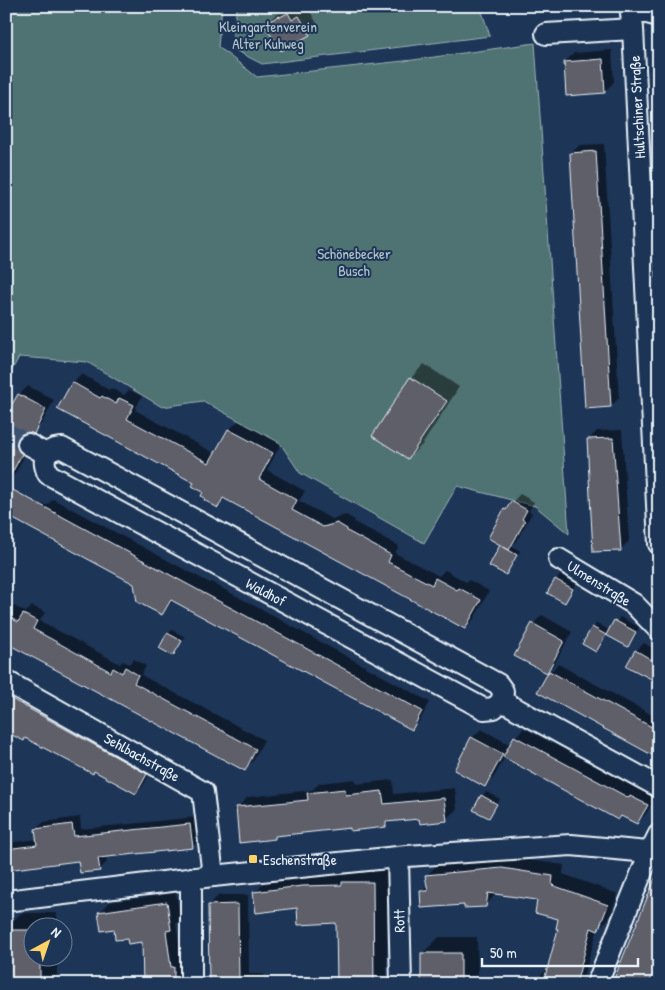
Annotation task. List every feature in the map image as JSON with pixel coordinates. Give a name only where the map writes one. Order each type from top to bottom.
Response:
[{"type":"street","points":[[631,8],[659,16]]},
{"type":"street","name":"Hultschiner Straße","points":[[631,8],[651,249],[659,544]]},
{"type":"street","points":[[546,34],[633,29]]},
{"type":"street","points":[[28,444],[46,454]]},
{"type":"street","name":"Waldhof","points":[[62,448],[443,654],[498,684],[503,691],[502,701],[494,708],[484,709],[48,474],[44,464],[46,454],[53,449],[62,448]]},
{"type":"street","name":"Ulmenstraße","points":[[560,558],[634,604],[659,630]]},
{"type":"street","name":"Sehlbachstraße","points":[[6,681],[204,792],[213,876]]},
{"type":"street","points":[[502,701],[659,787]]},
{"type":"street","points":[[6,901],[191,878],[398,858],[571,845],[656,846],[597,984]]},
{"type":"street","name":"Rott","points":[[398,858],[401,984]]},
{"type":"street","points":[[191,878],[191,984]]},
{"type":"green space","name":"Schönebecker Busch","points":[[6,6],[222,6],[218,47],[257,77],[413,60],[535,43],[569,534],[535,506],[457,486],[424,543],[300,473],[280,443],[203,401],[162,407],[87,362],[19,357],[6,381]]},
{"type":"green space","name":"Kleingartenverein Alter Kuhweg","points":[[237,6],[480,6],[490,36],[262,64],[231,48]]},
{"type":"building","points":[[288,13],[292,20],[299,16],[310,35],[281,51],[264,24]]},
{"type":"building","points":[[603,59],[605,93],[566,96],[564,62]]},
{"type":"building","points":[[596,151],[611,407],[585,409],[570,153]]},
{"type":"building","points":[[410,377],[447,401],[408,459],[372,436]]},
{"type":"building","points":[[72,382],[100,398],[102,396],[116,404],[119,398],[134,405],[127,419],[209,463],[228,429],[273,453],[259,479],[297,500],[292,510],[323,527],[337,523],[347,529],[347,531],[391,555],[388,562],[432,585],[435,578],[481,600],[465,629],[223,498],[218,508],[204,500],[205,498],[201,496],[203,492],[192,486],[194,483],[57,409]]},
{"type":"building","points":[[18,394],[46,409],[34,434],[28,432],[22,434],[17,439],[16,445],[22,454],[6,484],[6,415]]},
{"type":"building","points":[[613,438],[621,551],[593,552],[587,439]]},
{"type":"building","points":[[13,490],[422,711],[412,730],[171,600],[162,615],[137,602],[134,584],[6,515],[6,503]]},
{"type":"building","points":[[511,501],[527,510],[522,519],[525,521],[509,550],[488,538],[504,509],[506,510]]},
{"type":"building","points":[[500,545],[517,555],[506,575],[489,566]]},
{"type":"building","points":[[555,579],[573,589],[565,603],[547,593]]},
{"type":"building","points":[[23,614],[37,621],[33,629],[111,672],[113,668],[122,673],[125,667],[138,675],[134,683],[256,749],[245,771],[6,643],[6,615],[18,622]]},
{"type":"building","points":[[614,620],[636,632],[628,647],[606,635]]},
{"type":"building","points":[[532,623],[564,641],[547,673],[514,656]]},
{"type":"building","points":[[592,627],[606,635],[596,652],[582,644]]},
{"type":"building","points":[[167,633],[182,641],[173,656],[159,648]]},
{"type":"building","points":[[635,650],[659,664],[659,683],[626,666]]},
{"type":"building","points":[[549,671],[659,731],[659,744],[652,755],[537,692]]},
{"type":"building","points":[[6,696],[147,774],[136,794],[94,771],[93,774],[25,738],[24,741],[6,732]]},
{"type":"building","points":[[514,736],[629,798],[630,796],[648,805],[637,824],[621,816],[618,820],[503,757]]},
{"type":"building","points":[[471,737],[503,754],[485,787],[454,770]]},
{"type":"building","points":[[345,789],[346,795],[382,791],[384,804],[444,798],[447,821],[420,824],[419,819],[386,822],[386,827],[350,831],[350,828],[275,836],[275,839],[239,843],[236,807],[308,800],[307,793]]},
{"type":"building","points":[[481,795],[497,804],[489,818],[473,810]]},
{"type":"building","points":[[72,824],[74,836],[190,824],[193,848],[98,858],[100,871],[80,873],[78,861],[6,870],[6,849],[37,845],[35,829]]},
{"type":"building","points":[[502,868],[553,876],[552,885],[608,905],[598,931],[591,928],[576,984],[543,984],[558,929],[556,929],[558,919],[535,913],[537,900],[488,893],[486,907],[464,908],[464,905],[421,908],[420,891],[428,891],[425,875]]},
{"type":"building","points":[[658,871],[659,959],[649,984],[612,984]]},
{"type":"building","points":[[342,882],[373,882],[374,984],[337,984],[336,923],[298,925],[297,908],[256,913],[253,892],[302,886],[342,885]]},
{"type":"building","points":[[167,902],[171,930],[166,931],[171,967],[174,967],[174,984],[143,984],[142,942],[128,944],[127,939],[115,940],[114,929],[101,931],[98,912]]},
{"type":"building","points":[[238,904],[239,984],[209,984],[208,905]]},
{"type":"building","points":[[6,930],[22,930],[22,968],[40,968],[40,984],[6,984]]},
{"type":"building","points":[[421,953],[461,953],[461,984],[421,984]]},
{"type":"tunnel","points":[[6,433],[28,444]]},
{"type":"place","name":"Eschenstraße","points":[[253,859]]}]
